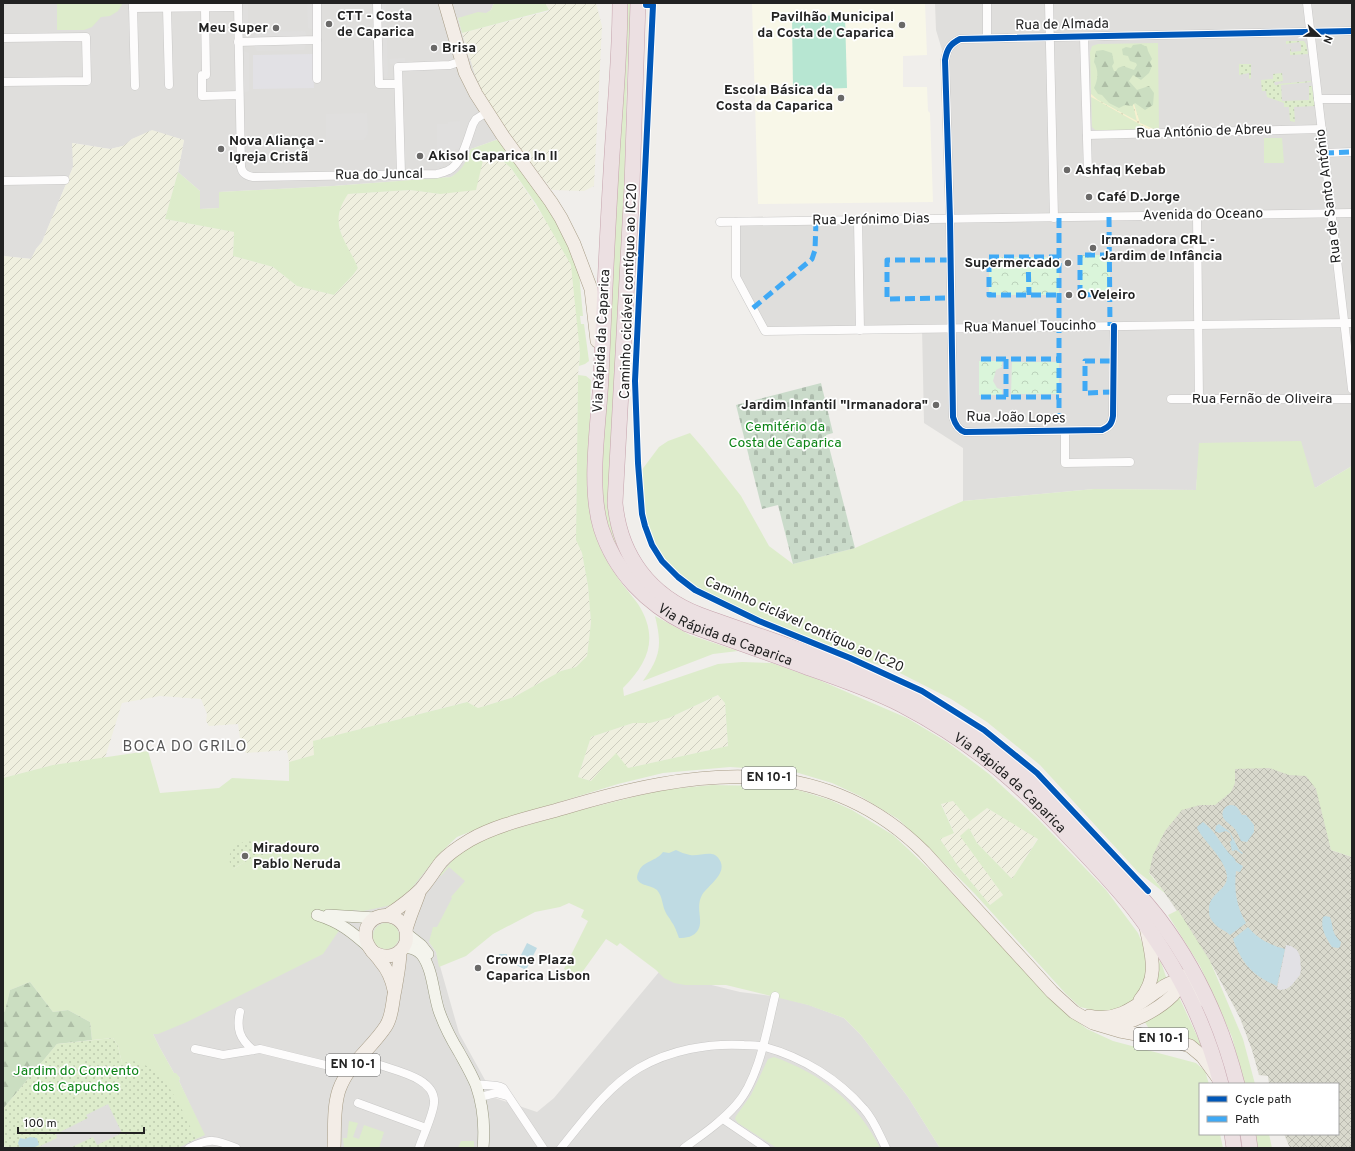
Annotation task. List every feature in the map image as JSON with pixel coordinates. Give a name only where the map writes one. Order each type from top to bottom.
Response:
[{"type":"highway","name":"Via Rápida da Caparica","points":[[620,3],[601,379],[595,468],[598,513],[607,544],[625,574],[648,599],[670,615],[687,624],[874,692],[910,710],[960,740],[991,762],[1030,797],[1114,885],[1146,926],[1167,957],[1174,983],[1204,1032],[1221,1083]]},
{"type":"highway","name":"Via Rápida da Caparica","points":[[638,3],[632,202],[616,503],[616,515],[625,545],[632,559],[651,584],[662,594],[680,606],[700,615],[874,679],[930,707],[982,740],[1028,778],[1117,870],[1176,943],[1209,1003],[1224,1040],[1238,1083]]},
{"type":"highway","points":[[1232,1135],[1234,1148]]},
{"type":"highway","points":[[1248,1135],[1250,1148]]},
{"type":"main road","points":[[445,3],[465,72],[476,94],[561,218],[587,275],[591,289],[598,356],[595,468]]},
{"type":"main road","name":"EN 10-1","points":[[394,992],[393,983],[388,973],[382,962],[371,950],[366,940],[366,932],[369,923],[409,901],[422,888],[441,862],[458,848],[481,834],[593,799],[656,784],[685,780],[730,777],[755,777],[783,780],[824,790],[881,817],[907,837],[929,857],[1061,1001],[1074,1012],[1087,1020],[1114,1030],[1180,1042],[1194,1049],[1202,1056],[1221,1083]]},
{"type":"main road","name":"EN 10-1","points":[[334,1148],[335,1112],[338,1092],[350,1071],[387,1025],[392,1011],[402,949],[406,943],[406,932],[422,888]]},
{"type":"main road","points":[[382,916],[400,920],[406,932]]},
{"type":"main road","name":"EN 10-1","points":[[1087,1020],[1100,1024],[1112,1025],[1124,1023],[1134,1014],[1148,988],[1152,976],[1153,957],[1146,926]]},
{"type":"main road","name":"EN 10-1","points":[[1061,1001],[1075,1011],[1094,1017],[1110,1018],[1134,1014],[1168,999],[1173,994],[1174,983],[1185,974],[1185,964],[1176,943]]},
{"type":"main road","points":[[371,950],[378,955],[386,956],[394,955],[402,949]]},
{"type":"main road","points":[[1174,983],[1191,986],[1209,1003]]},
{"type":"main road","name":"EN 10-1","points":[[1134,1014],[1145,1031],[1158,1038]]},
{"type":"street","points":[[317,3],[317,78]]},
{"type":"street","points":[[377,3],[379,84],[398,84]]},
{"type":"street","points":[[987,3],[988,38]]},
{"type":"street","points":[[1049,3],[1054,218]]},
{"type":"street","name":"Rua de Santo António","points":[[1307,3],[1331,213],[1348,323],[1352,390]]},
{"type":"street","points":[[135,86],[133,6],[205,8],[238,5],[239,95],[202,96],[202,76],[206,75],[205,8]]},
{"type":"street","points":[[167,8],[169,85]]},
{"type":"street","name":"Rua de Almada","points":[[950,219],[945,60],[947,50],[952,43],[960,39],[1352,31]]},
{"type":"street","points":[[3,38],[86,37],[87,81],[3,82]]},
{"type":"street","points":[[1084,37],[1088,173]]},
{"type":"street","points":[[238,42],[317,40]]},
{"type":"street","points":[[401,174],[398,68],[450,65],[462,61]]},
{"type":"street","name":"Rua do Juncal","points":[[239,95],[241,167],[246,174],[253,177],[437,174],[450,170],[460,159],[473,124],[476,119],[487,112]]},
{"type":"street","points":[[1318,99],[1352,99]]},
{"type":"street","name":"Rua António de Abreu","points":[[1087,135],[1322,129]]},
{"type":"street","points":[[1324,153],[1352,152]]},
{"type":"street","points":[[3,181],[65,180]]},
{"type":"street","name":"Avenida do Oceano","points":[[1054,218],[1352,213]]},
{"type":"street","points":[[1197,215],[1199,399]]},
{"type":"street","name":"Rua Jerónimo Dias","points":[[720,222],[1054,218]]},
{"type":"street","name":"Rua João Lopes","points":[[950,219],[953,417],[954,422],[965,432],[1102,430],[1108,427],[1112,422],[1114,326]]},
{"type":"street","points":[[858,220],[860,330]]},
{"type":"street","name":"Rua Manuel Toucinho","points":[[736,222],[736,277],[765,331],[1348,323]]},
{"type":"street","name":"Rua Fernão de Oliveira","points":[[1171,399],[1352,399]]},
{"type":"street","points":[[1065,431],[1065,463],[1130,462]]},
{"type":"street","points":[[371,950],[341,924],[317,915],[382,916]]},
{"type":"street","points":[[406,932],[428,953],[430,961],[429,972]]},
{"type":"street","points":[[402,949],[415,949],[425,960],[440,1012],[480,1097],[484,1134],[483,1148]]},
{"type":"street","points":[[684,1148],[723,1119],[737,1105],[746,1090],[756,1069],[775,996]]},
{"type":"street","points":[[240,1012],[238,1020],[241,1035],[245,1043],[253,1050]]},
{"type":"street","points":[[561,1148],[616,1085],[639,1068],[667,1055],[701,1047],[732,1044],[763,1046],[808,1064],[833,1081],[864,1109],[875,1125],[886,1148]]},
{"type":"street","points":[[195,1048],[223,1055],[260,1049],[350,1071]]},
{"type":"street","points":[[377,1064],[423,1081],[432,1092],[434,1097],[434,1105],[419,1148]]},
{"type":"street","points":[[475,1084],[498,1086],[503,1088],[543,1148]]},
{"type":"street","points":[[480,1097],[496,1093],[507,1096]]},
{"type":"street","points":[[358,1103],[426,1128]]},
{"type":"street","points":[[723,1119],[766,1148]]},
{"type":"street","points":[[190,1148],[204,1141],[220,1142],[236,1148]]},
{"type":"shaded area","points":[[3,3],[494,3],[491,10],[486,14],[458,18],[468,55],[503,125],[496,140],[471,149],[464,167],[451,177],[333,186],[219,192],[219,208],[200,209],[200,191],[178,172],[184,140],[152,131],[132,139],[123,146],[110,149],[73,143],[73,167],[42,242],[36,249],[32,259],[3,256]]},
{"type":"shaded area","points":[[242,3],[248,3],[248,30],[242,31]]},
{"type":"shaded area","points":[[306,3],[313,3],[314,30],[308,28]]},
{"type":"shaded area","points":[[380,3],[386,3],[388,77],[382,78]]},
{"type":"shaded area","name":"Escola Básica da Costa da Caparica","points":[[752,3],[925,3],[927,55],[903,56],[903,87],[927,87],[928,111],[930,113],[933,202],[758,204]]},
{"type":"shaded area","points":[[935,3],[1352,3],[1352,466],[1315,488],[1200,443],[1196,490],[1094,489],[963,501],[963,448],[924,423],[922,328],[765,330],[737,277],[737,223],[950,220],[945,60],[936,30]]},
{"type":"shaded area","points":[[305,31],[307,37],[254,38],[257,32]]},
{"type":"shaded area","points":[[306,44],[304,50],[257,51],[254,45]]},
{"type":"shaded area","points":[[243,51],[249,53],[249,91],[243,93]]},
{"type":"shaded area","points":[[313,54],[314,88],[253,89],[253,55]]},
{"type":"shaded area","points":[[405,58],[405,63],[390,64],[389,59]]},
{"type":"shaded area","points":[[367,113],[368,134],[364,140],[326,140],[326,114]]},
{"type":"shaded area","points":[[460,121],[460,149],[455,149],[455,160],[443,161],[443,166],[437,166],[437,124],[448,124],[448,122]]},
{"type":"shaded area","points":[[981,673],[1319,735],[1331,850],[1352,857],[1352,1148],[1290,1148],[1284,1135],[1339,1135],[1339,1083],[1269,1083],[1268,1076],[1259,1075],[1252,1050],[1240,1018],[1212,965],[1154,878],[1109,828]]},
{"type":"shaded area","points":[[432,838],[468,879],[440,928],[429,942],[436,952],[459,1033],[495,1098],[537,1112],[554,1098],[659,972],[740,992],[779,997],[809,1005],[844,1018],[861,1035],[908,1097],[940,1148],[5,1148],[3,1138],[3,1109],[57,1044],[204,1135],[179,1081],[180,1078],[174,1073],[153,1034],[361,899]]},
{"type":"shaded area","points":[[1286,945],[1297,950],[1300,956],[1301,970],[1300,975],[1291,986],[1281,990],[1277,989]]},
{"type":"shaded area","points":[[57,1138],[62,1148],[36,1148]]},
{"type":"green space","points":[[57,3],[123,3],[118,11],[110,16],[101,17],[92,27],[84,30],[57,30]]},
{"type":"green space","points":[[494,3],[545,3],[549,10],[462,33],[458,18],[478,12],[486,13],[491,10]]},
{"type":"green space","points":[[545,3],[596,3],[602,26],[594,186],[584,191],[552,190],[491,108],[475,75],[462,33],[549,11]]},
{"type":"green space","points":[[624,3],[632,3],[627,76],[624,204],[609,494],[639,583],[611,540],[602,504],[602,458]]},
{"type":"green space","points":[[845,15],[847,88],[793,90],[792,17]]},
{"type":"green space","points":[[1286,41],[1304,41],[1308,54],[1290,55],[1290,46],[1291,52],[1301,51],[1301,45],[1299,42],[1286,44]]},
{"type":"green space","points":[[1158,43],[1159,130],[1098,132],[1092,127],[1090,52],[1092,46],[1098,44]]},
{"type":"green space","points":[[1141,44],[1147,47],[1152,59],[1150,62],[1152,66],[1149,73],[1141,80],[1133,75],[1129,81],[1137,90],[1149,86],[1154,93],[1153,105],[1145,110],[1135,103],[1132,106],[1125,105],[1119,108],[1109,103],[1102,95],[1098,94],[1094,88],[1097,75],[1097,69],[1094,62],[1096,51],[1103,50],[1112,53],[1114,63],[1112,66],[1114,71],[1123,66],[1134,70],[1137,65],[1136,63],[1130,61],[1128,56],[1123,55],[1122,49],[1126,47],[1131,48],[1133,45]]},
{"type":"green space","points":[[1239,64],[1251,64],[1251,78],[1249,79],[1249,73],[1239,75]]},
{"type":"green space","points":[[1282,73],[1283,81],[1274,82],[1275,85],[1311,81],[1281,85],[1282,101],[1309,100],[1309,86],[1312,86],[1315,106],[1294,107],[1295,122],[1290,121],[1289,107],[1284,107],[1284,103],[1267,97],[1266,91],[1262,91],[1261,80],[1273,79],[1273,74]]},
{"type":"green space","points":[[152,130],[184,140],[178,172],[165,219],[234,232],[233,256],[273,267],[297,286],[334,295],[358,268],[342,237],[338,220],[341,204],[348,194],[410,190],[440,194],[484,156],[493,156],[503,161],[511,168],[550,227],[573,269],[580,354],[578,375],[576,539],[582,553],[588,586],[591,622],[587,656],[576,667],[561,671],[514,697],[478,708],[466,702],[314,741],[315,755],[289,762],[287,750],[246,753],[241,746],[238,724],[209,726],[206,721],[207,714],[201,699],[160,696],[122,703],[105,758],[53,765],[3,778],[3,256],[31,259],[36,249],[42,242],[73,167],[72,143],[110,149],[123,146],[132,139]]},
{"type":"green space","points":[[1264,138],[1282,138],[1284,163],[1264,163]]},
{"type":"green space","points":[[496,140],[499,141],[558,222],[579,273],[583,316],[580,316],[581,324],[584,324],[589,361],[585,364],[579,366],[580,354],[571,265],[536,204],[511,168],[503,161],[493,156],[484,156],[476,190],[440,194],[410,190],[348,194],[342,205],[339,215],[339,223],[344,240],[358,268],[334,295],[297,286],[273,267],[233,256],[234,232],[165,219],[178,172],[200,191],[200,209],[219,208],[219,192],[333,186],[451,177],[466,161],[471,149]]},
{"type":"green space","points":[[1080,255],[1110,255],[1110,294],[1080,295]]},
{"type":"green space","points":[[989,257],[1059,257],[1059,295],[989,295]]},
{"type":"green space","points":[[979,361],[1002,361],[1002,367],[996,370],[993,381],[997,388],[1002,390],[1002,395],[979,395]]},
{"type":"green space","points":[[1012,362],[1059,362],[1059,394],[1011,394]]},
{"type":"green space","points":[[578,375],[586,376],[591,380],[588,481],[593,528],[597,541],[606,558],[618,579],[638,604],[648,627],[648,649],[645,659],[639,669],[623,688],[624,696],[718,664],[742,662],[772,663],[819,680],[907,718],[947,742],[989,774],[1038,819],[1106,890],[1138,933],[1145,950],[1148,972],[1141,990],[1131,1003],[1117,1011],[1102,1012],[1080,1007],[1066,994],[974,893],[927,846],[898,819],[860,796],[832,783],[792,771],[730,767],[663,773],[618,784],[494,822],[457,837],[438,855],[411,889],[391,905],[363,911],[353,910],[323,954],[187,1022],[158,1034],[153,1034],[174,1073],[176,1073],[180,1078],[179,1081],[205,1135],[196,1139],[174,1096],[122,1063],[118,1046],[113,1038],[92,1040],[90,1022],[68,1010],[53,1012],[30,982],[10,990],[5,1011],[3,1013],[3,778],[53,765],[148,751],[160,793],[219,788],[232,778],[289,781],[289,762],[314,755],[313,741],[467,702],[478,708],[514,697],[561,671],[576,667],[587,656],[591,622],[588,586],[582,553],[576,540]],"holes":[[[718,695],[725,703],[728,746],[628,768],[616,753],[591,781],[578,777],[591,737],[633,723],[650,723],[669,718]],[[953,801],[970,821],[987,808],[1038,839],[1012,879],[977,843],[969,828],[960,836],[1003,895],[990,905],[958,866],[940,839],[954,833],[941,804]],[[256,842],[266,855],[248,860],[232,870]]]},
{"type":"green space","name":"Cemitério da Costa de Caparica","points":[[821,383],[833,433],[826,435],[855,548],[793,564],[778,505],[762,509],[736,405]]},
{"type":"green space","points":[[690,433],[741,496],[769,546],[793,564],[855,548],[963,501],[1094,489],[1196,490],[1199,443],[1301,441],[1315,488],[1352,466],[1352,857],[1331,850],[1316,789],[1306,776],[1289,775],[1269,768],[1235,769],[1235,783],[1231,792],[1215,805],[1200,805],[1182,810],[1165,831],[1153,855],[1149,873],[1166,894],[1138,872],[1040,765],[987,722],[951,699],[896,671],[809,641],[706,594],[679,576],[661,556],[650,534],[643,514],[641,471],[659,447],[668,441]]},
{"type":"green space","points":[[655,616],[690,635],[738,651],[713,654],[643,681],[657,657],[659,635]]},
{"type":"green space","points":[[719,695],[725,703],[728,746],[628,768],[591,781],[578,777],[591,737],[633,723],[650,723],[669,718]]},
{"type":"green space","points":[[712,785],[767,786],[795,789],[830,800],[852,810],[893,835],[992,932],[1067,1013],[1087,1029],[1113,1041],[1196,1063],[1205,1071],[1209,1083],[1199,1083],[1199,1135],[1220,1135],[1223,1148],[940,1148],[908,1097],[861,1035],[844,1018],[808,1005],[726,985],[685,985],[674,983],[664,978],[656,970],[620,943],[617,946],[606,939],[578,978],[564,969],[588,921],[581,917],[584,910],[569,903],[560,907],[535,912],[493,934],[466,956],[439,967],[436,952],[429,942],[433,927],[437,927],[452,898],[451,897],[465,881],[449,867],[441,876],[440,875],[453,860],[463,852],[494,835],[573,812],[662,790]]},
{"type":"green space","points":[[953,801],[970,820],[987,808],[1038,838],[1012,879],[977,843],[969,828],[961,836],[1003,895],[990,905],[958,866],[940,839],[954,832],[941,803]]},
{"type":"green space","name":"Miradouro Pablo Neruda","points":[[247,841],[254,842],[259,845],[267,855],[248,860],[232,870],[230,864],[231,851],[237,845]]},
{"type":"green space","points":[[1178,910],[1210,961],[1243,1039],[1255,1083],[1244,1083],[1232,1037],[1200,966],[1168,915]]},
{"type":"green space","points":[[386,923],[395,927],[399,936],[395,945],[386,949],[377,945],[373,936],[377,927]]},
{"type":"green space","points":[[1160,959],[1166,977],[1155,987]]},
{"type":"green space","points":[[30,982],[53,1012],[68,1010],[90,1022],[92,1040],[57,1044],[3,1109],[3,1013],[5,1011],[10,990]]},
{"type":"green space","points":[[1179,997],[1204,1051],[1149,1029],[1145,1022]]},
{"type":"green space","name":"Jardim do Convento dos Capuchos","points":[[113,1038],[118,1046],[122,1063],[136,1061],[149,1067],[158,1074],[180,1105],[196,1139],[178,1148],[70,1148],[93,1137],[97,1145],[122,1133],[108,1104],[86,1115],[88,1118],[56,1134],[57,1138],[36,1148],[5,1148],[3,1138],[3,1109],[57,1044]]},
{"type":"green space","points":[[774,1057],[808,1072],[823,1081],[849,1103],[871,1132],[880,1148],[777,1148],[738,1123],[735,1119],[736,1116],[751,1095],[768,1059]]},
{"type":"green space","points":[[349,1121],[358,1123],[353,1137],[359,1139],[364,1125],[384,1132],[379,1148],[344,1148],[343,1138],[347,1138]]},
{"type":"green space","points":[[1255,1135],[1269,1135],[1272,1148],[1256,1148]]},
{"type":"green space","points":[[461,1141],[474,1141],[474,1148],[458,1148]]},
{"type":"sand","points":[[1091,94],[1098,100],[1137,121],[1134,104],[1140,123],[1156,130],[1150,130],[1091,97]]},
{"type":"water","points":[[1230,805],[1237,807],[1242,815],[1246,815],[1254,825],[1254,832],[1247,842],[1241,841],[1235,829],[1223,817],[1222,814],[1224,809]]},
{"type":"water","points":[[1203,822],[1214,832],[1236,862],[1243,866],[1240,872],[1236,871],[1235,884],[1238,904],[1246,923],[1230,935],[1219,928],[1211,920],[1209,915],[1209,905],[1211,900],[1224,886],[1227,877],[1224,865],[1198,830],[1197,827]]},
{"type":"water","points":[[1219,824],[1230,832],[1239,850],[1243,853],[1242,854],[1236,850],[1232,851],[1230,842],[1232,840],[1230,833],[1226,831],[1219,833],[1215,831],[1216,826]]},
{"type":"water","points":[[676,850],[690,855],[713,854],[719,859],[721,864],[720,874],[705,891],[700,900],[700,926],[698,930],[692,936],[684,938],[679,938],[674,925],[667,915],[657,890],[642,884],[637,879],[639,871],[644,865],[663,852],[669,853]]},
{"type":"water","points":[[1323,917],[1330,917],[1334,933],[1341,942],[1340,947],[1338,948],[1332,947],[1324,933],[1322,921]]},
{"type":"water","points":[[1248,927],[1265,941],[1274,946],[1285,949],[1277,986],[1261,978],[1249,968],[1236,948],[1233,939]]},
{"type":"water","points":[[527,943],[537,948],[526,970],[516,965]]},
{"type":"water","points":[[499,954],[507,954],[507,962],[499,962]]},
{"type":"water","points":[[30,1137],[37,1138],[39,1145],[33,1148],[20,1148],[18,1143],[20,1138],[25,1139]]},
{"type":"marked path","points":[[1324,153],[1352,152]]},
{"type":"marked path","points":[[1109,217],[1110,326]]},
{"type":"marked path","points":[[1059,218],[1059,431]]},
{"type":"marked path","points":[[753,308],[812,259],[815,250],[816,221]]},
{"type":"marked path","points":[[1110,255],[1080,255],[1080,295],[1110,294]]},
{"type":"marked path","points":[[1059,257],[989,257],[989,295],[1059,295]]},
{"type":"marked path","points":[[1028,257],[1029,295]]},
{"type":"marked path","points":[[950,260],[887,260],[887,299],[950,298]]},
{"type":"marked path","points":[[981,359],[1059,359]]},
{"type":"marked path","points":[[1006,359],[1006,397]]},
{"type":"marked path","points":[[1113,361],[1085,361],[1085,393],[1113,392]]},
{"type":"marked path","points":[[981,397],[1059,397]]},
{"type":"cycle path","name":"Caminho ciclável contíguo ao IC20","points":[[646,3],[646,5],[653,5],[635,381],[638,463],[642,514],[652,545],[662,561],[678,577],[695,590],[759,621],[850,658],[922,691],[984,730],[1037,773],[1148,891]]},
{"type":"cycle path","points":[[1114,326],[1113,416],[1112,421],[1107,428],[1102,430],[965,432],[960,430],[957,426],[953,417],[950,219],[945,60],[950,47],[960,39],[1352,31]]},
{"type":"place","name":"CTT - Costa de Caparica","points":[[329,24]]},
{"type":"place","name":"Pavilhão Municipal da Costa de Caparica","points":[[902,25]]},
{"type":"place","name":"Meu Super","points":[[276,28]]},
{"type":"place","name":"Brisa","points":[[434,48]]},
{"type":"place","name":"Escola Básica da Costa da Caparica","points":[[841,98]]},
{"type":"place","name":"Nova Aliança - Igreja Cristã","points":[[221,149]]},
{"type":"place","name":"Akisol Caparica In II","points":[[420,156]]},
{"type":"place","name":"Ashfaq Kebab","points":[[1067,170]]},
{"type":"place","name":"Café D.Jorge","points":[[1089,197]]},
{"type":"place","name":"Irmanadora CRL - Jardim de Infância","points":[[1093,248]]},
{"type":"place","name":"Supermercado","points":[[1068,263]]},
{"type":"place","name":"O Veleiro","points":[[1069,295]]},
{"type":"place","name":"Jardim Infantil \"Irmanadora\"","points":[[936,405]]},
{"type":"place","name":"Miradouro Pablo Neruda","points":[[245,856]]},
{"type":"place","name":"Crowne Plaza Caparica Lisbon","points":[[478,968]]},
{"type":"district","name":"BOCA DO GRILO","points":[[185,747]]}]
